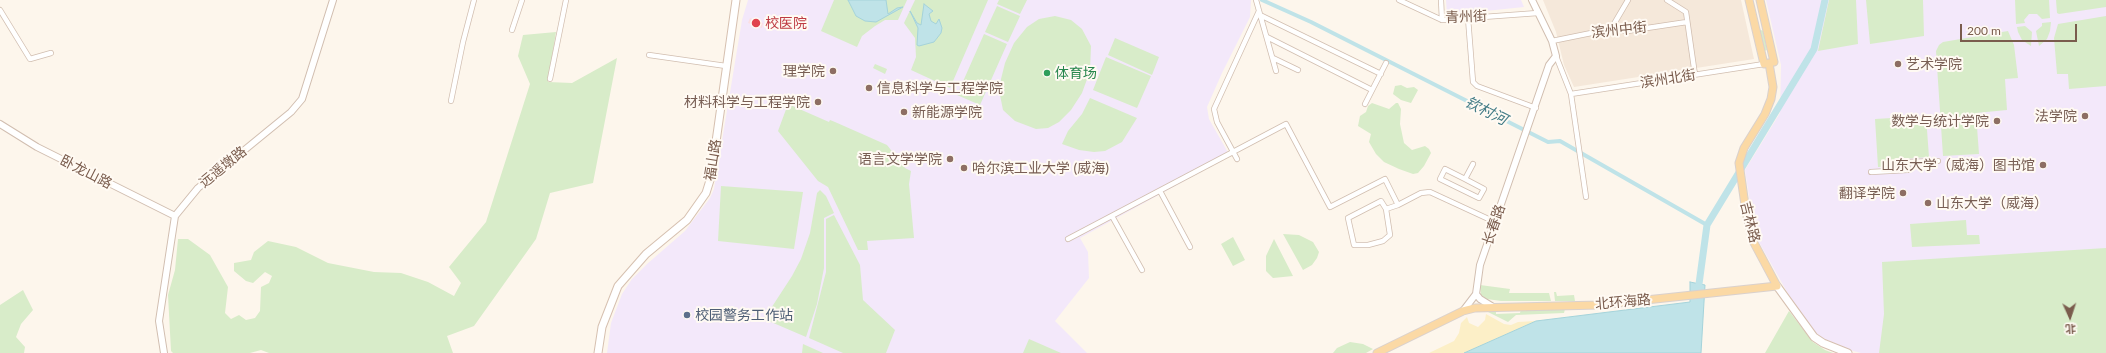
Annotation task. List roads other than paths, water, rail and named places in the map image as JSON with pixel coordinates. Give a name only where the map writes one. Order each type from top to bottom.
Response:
[{"type":"main road","name":"福山路","points":[[598,353],[602,327],[618,286],[646,254],[687,220],[706,193],[711,177],[736,0]]},
{"type":"main road","points":[[1749,0],[1769,63]]},
{"type":"main road","points":[[1760,0],[1769,63]]},
{"type":"main road","name":"吉林路","points":[[1769,63],[1773,87],[1771,99],[1765,114],[1744,148],[1739,163],[1746,212],[1753,241],[1777,286]]},
{"type":"main road","points":[[1765,286],[1770,283],[1772,276]]},
{"type":"main road","name":"北环海路","points":[[1377,353],[1463,310],[1493,307],[1599,305],[1765,286],[1777,286]]},
{"type":"main road","points":[[1777,286],[1814,337],[1823,343],[1848,353]]},
{"type":"street","name":"远遥墩路","points":[[175,216],[198,188],[292,112],[302,99],[333,0]]},
{"type":"street","points":[[451,101],[463,42],[474,0]]},
{"type":"street","points":[[512,30],[522,0]]},
{"type":"street","points":[[550,79],[566,0]]},
{"type":"street","points":[[1256,0],[1276,71]]},
{"type":"street","name":"青州街","points":[[1398,0],[1442,20],[1538,13]]},
{"type":"street","points":[[1441,0],[1442,20]]},
{"type":"street","points":[[1532,0],[1552,41],[1556,56],[1572,94],[1586,197]]},
{"type":"street","points":[[1610,29],[1628,0]]},
{"type":"street","points":[[1668,0],[1686,12],[1695,75]]},
{"type":"street","points":[[0,10],[30,59],[51,53]]},
{"type":"street","points":[[1260,13],[1380,74]]},
{"type":"street","points":[[1237,159],[1217,122],[1214,109],[1260,13]]},
{"type":"street","points":[[1468,18],[1473,82],[1477,86],[1536,108],[1549,65],[1556,56]]},
{"type":"street","name":"滨州中街","points":[[1552,41],[1610,29],[1627,30],[1687,22]]},
{"type":"street","points":[[1267,37],[1372,90]]},
{"type":"street","points":[[649,55],[726,66]]},
{"type":"street","points":[[1273,58],[1298,70]]},
{"type":"street","points":[[1365,104],[1386,63]]},
{"type":"street","name":"滨州北街","points":[[1572,94],[1769,63]]},
{"type":"street","name":"长春路","points":[[1476,294],[1480,264],[1528,126],[1536,108]]},
{"type":"street","name":"卧龙山路","points":[[0,124],[37,147],[175,216]]},
{"type":"street","points":[[1068,239],[1286,124],[1330,208],[1385,179],[1398,205]]},
{"type":"street","points":[[1871,172],[1908,170],[1907,162],[1938,160]]},
{"type":"street","points":[[1465,179],[1473,164]]},
{"type":"street","points":[[1445,169],[1465,179],[1484,188],[1479,198],[1440,179],[1445,169]]},
{"type":"street","points":[[1160,191],[1190,247]]},
{"type":"street","points":[[1386,209],[1398,205],[1421,193],[1430,192],[1495,222]]},
{"type":"street","points":[[1381,201],[1386,209],[1390,235],[1383,242],[1368,245],[1354,245],[1348,218],[1381,201]]},
{"type":"street","points":[[164,353],[159,321],[175,216]]},
{"type":"street","points":[[1112,216],[1142,270]]},
{"type":"street","points":[[1463,310],[1476,294],[1480,299],[1493,307]]},
{"type":"water","points":[[848,0],[886,0],[888,14],[897,8],[903,7],[876,22],[865,21],[856,16]]},
{"type":"water","points":[[924,4],[933,11],[929,14],[931,21],[936,24],[939,19],[942,28],[941,33],[934,42],[919,46],[917,45],[918,28],[910,11],[917,23],[921,25]]},
{"type":"water","points":[[1690,282],[1705,285],[1701,353],[1464,353],[1536,321],[1690,302]]},
{"type":"waterway","name":"钦村河","points":[[1262,0],[1311,22],[1548,142],[1560,141],[1707,225]]},
{"type":"waterway","points":[[1699,284],[1707,225],[1814,49],[1825,0]]},
{"type":"place","name":"校医院","points":[[756,23]]},
{"type":"place","name":"艺术学院","points":[[1898,64]]},
{"type":"place","name":"理学院","points":[[833,71]]},
{"type":"place","name":"体育场","points":[[1047,73]]},
{"type":"place","name":"信息科学与工程学院","points":[[869,88]]},
{"type":"place","name":"材料科学与工程学院","points":[[818,102]]},
{"type":"place","name":"新能源学院","points":[[904,112]]},
{"type":"place","name":"法学院","points":[[2085,116]]},
{"type":"place","name":"数学与统计学院","points":[[1997,121]]},
{"type":"place","name":"语言文学学院","points":[[950,159]]},
{"type":"place","name":"山东大学（威海）图书馆","points":[[2043,165]]},
{"type":"place","name":"哈尔滨工业大学 (威海)","points":[[964,168]]},
{"type":"place","name":"翻译学院","points":[[1903,193]]},
{"type":"place","name":"山东大学（威海）","points":[[1928,203]]},
{"type":"place","name":"校园警务工作站","points":[[687,315]]}]
